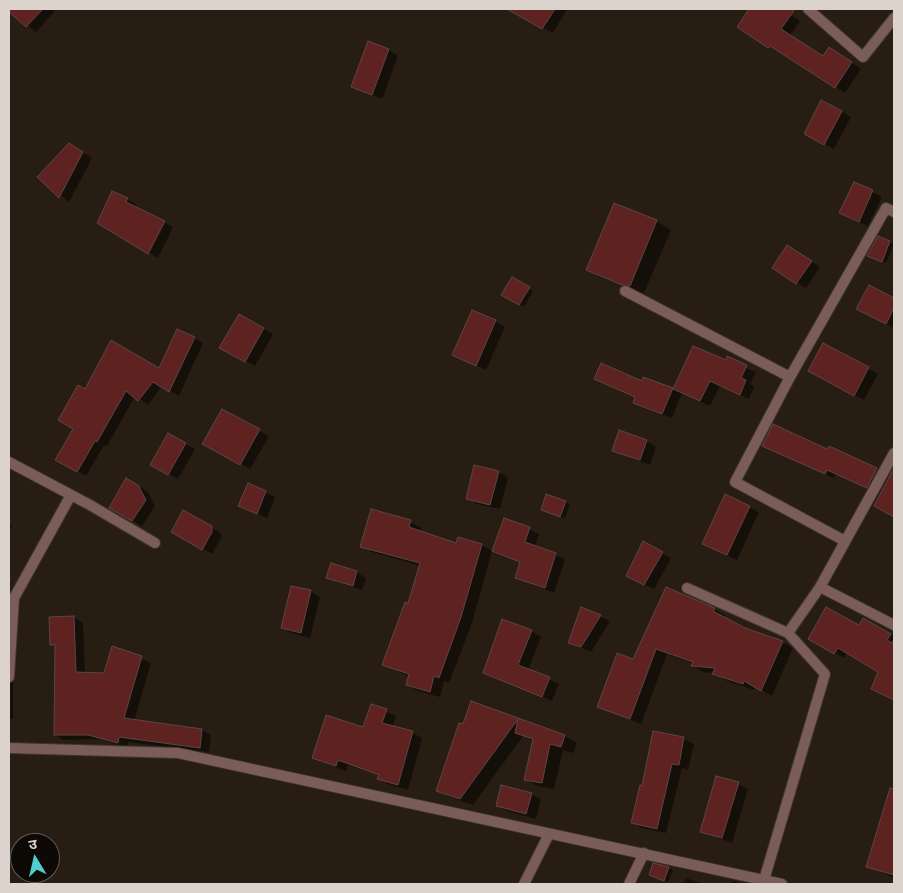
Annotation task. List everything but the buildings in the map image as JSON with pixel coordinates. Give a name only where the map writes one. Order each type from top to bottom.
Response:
[{"type":"street","points":[[808,9],[863,57],[894,18]]},
{"type":"street","points":[[846,541],[735,482],[790,377],[886,208],[894,212]]},
{"type":"street","points":[[625,291],[790,377]]},
{"type":"street","points":[[788,633],[820,587],[894,452]]},
{"type":"street","points":[[9,462],[155,543]]},
{"type":"street","points":[[9,677],[11,598],[71,495]]},
{"type":"street","points":[[820,587],[894,625]]},
{"type":"street","points":[[687,588],[788,633],[825,674],[764,880]]},
{"type":"street","points":[[9,748],[178,753],[782,884]]},
{"type":"street","points":[[524,884],[549,834]]},
{"type":"street","points":[[629,884],[644,853]]}]
